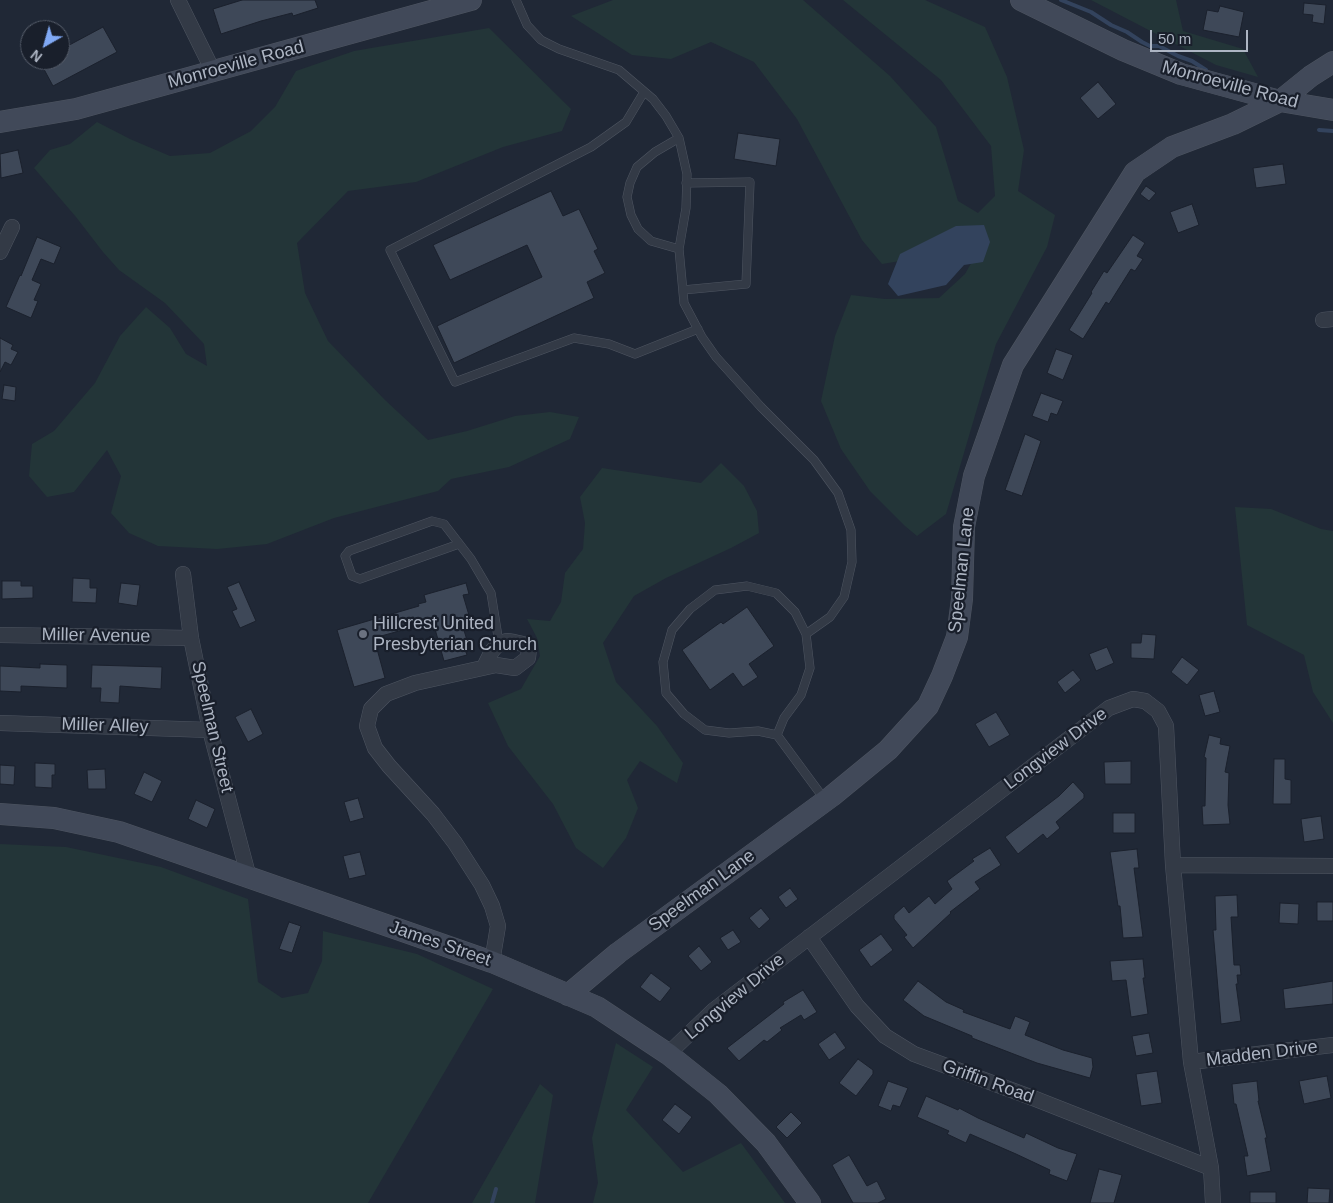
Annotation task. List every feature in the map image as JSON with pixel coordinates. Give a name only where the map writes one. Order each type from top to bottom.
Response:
[{"type":"street","points":[[178,0],[213,71]]},
{"type":"street","name":"Monroeville Road","points":[[0,122],[76,109],[471,0]]},
{"type":"street","name":"Monroeville Road","points":[[1021,0],[1152,63],[1204,81],[1280,101],[1333,110]]},
{"type":"street","name":"Speelman Lane","points":[[568,995],[618,953],[825,800],[888,750],[928,706],[957,637],[962,599],[964,527],[974,476],[1013,365],[1135,172],[1172,147],[1233,124],[1280,101],[1310,76],[1333,62]]},
{"type":"street","points":[[0,252],[12,227]]},
{"type":"street","name":"Speelman Street","points":[[183,574],[191,638],[210,730],[249,878]]},
{"type":"street","name":"Miller Avenue","points":[[0,635],[191,638]]},
{"type":"street","points":[[484,668],[492,651],[499,643],[507,641],[523,644],[528,648],[528,658],[515,668],[496,665],[484,668],[415,683],[386,694],[371,709],[367,726],[375,748],[433,814],[455,843],[482,885],[492,906],[498,926],[492,962]]},
{"type":"street","name":"Longview Drive","points":[[668,1054],[714,1010],[1109,708],[1133,700],[1145,702],[1158,711],[1166,726],[1173,865],[1191,1062],[1210,1168],[1214,1203]]},
{"type":"street","name":"Miller Alley","points":[[0,723],[210,730]]},
{"type":"street","name":"James Street","points":[[0,814],[54,818],[119,832],[492,962],[597,1007],[668,1054],[718,1094],[766,1143],[810,1203]]},
{"type":"street","points":[[1173,865],[1333,866]]},
{"type":"street","name":"Griffin Road","points":[[809,937],[857,1006],[885,1036],[914,1054],[1033,1098],[1210,1168]]},
{"type":"street","name":"Madden Drive","points":[[1191,1062],[1333,1045]]},
{"type":"lane","points":[[516,0],[527,25],[541,40],[559,49],[619,70],[654,99],[679,138],[687,174],[686,208],[679,249],[684,303],[716,357],[761,408],[814,460],[838,493],[851,530],[852,562],[844,597],[830,617],[806,634]]},
{"type":"lane","points":[[644,92],[626,122],[591,147],[390,250],[456,382],[574,338],[609,344],[635,354],[698,329]]},
{"type":"lane","points":[[679,138],[655,152],[637,167],[630,183],[627,197],[631,215],[638,229],[651,241],[679,249]]},
{"type":"lane","points":[[683,290],[746,284],[750,182],[686,183]]},
{"type":"lane","points":[[459,544],[360,579],[352,576],[345,556],[349,551],[432,521],[444,524],[471,559],[491,594],[499,643]]},
{"type":"lane","points":[[777,735],[784,718],[801,695],[810,668],[806,634],[795,612],[776,593],[747,586],[715,590],[690,609],[672,630],[663,662],[666,693],[684,714],[705,730],[729,733],[758,731],[777,735],[825,800]]},
{"type":"shaded area","points":[[613,0],[803,0],[890,76],[936,127],[958,201],[978,213],[995,196],[991,146],[941,80],[843,0],[925,0],[985,27],[1007,77],[1024,150],[1018,191],[1055,215],[1047,247],[996,344],[946,514],[917,536],[870,491],[841,449],[821,401],[835,336],[851,295],[885,299],[939,298],[965,274],[978,251],[936,255],[882,264],[862,240],[797,119],[754,62],[711,42],[671,59],[632,55],[571,16]]},
{"type":"shaded area","points":[[1091,0],[1176,0],[1183,31],[1243,49],[1258,77],[1216,65]]},
{"type":"shaded area","points":[[489,28],[571,109],[562,131],[503,147],[416,182],[348,191],[297,243],[305,293],[328,341],[385,400],[428,440],[467,431],[515,416],[550,412],[579,417],[570,439],[509,467],[451,479],[438,491],[334,518],[267,544],[217,549],[158,546],[129,533],[111,513],[121,476],[107,450],[74,492],[47,497],[29,476],[32,444],[54,431],[95,383],[120,336],[146,307],[170,328],[186,354],[207,366],[204,344],[165,303],[119,270],[34,168],[50,150],[70,144],[97,122],[170,156],[210,153],[251,131],[275,107],[296,71],[354,51]]},
{"type":"shaded area","points":[[721,463],[744,486],[757,511],[759,533],[666,578],[634,596],[603,643],[616,682],[657,726],[683,763],[677,783],[640,761],[627,780],[638,808],[626,838],[603,868],[576,848],[553,804],[508,746],[488,703],[521,689],[540,656],[537,638],[527,619],[550,621],[561,602],[565,573],[583,549],[585,523],[580,497],[602,468],[701,483]]},
{"type":"shaded area","points":[[1235,507],[1271,509],[1321,529],[1333,531],[1333,723],[1313,692],[1304,655],[1247,625]]},
{"type":"shaded area","points":[[0,844],[66,847],[161,867],[248,899],[258,982],[282,998],[308,993],[322,961],[323,931],[417,954],[493,989],[368,1203],[0,1203]]},
{"type":"shaded area","points":[[616,1043],[653,1067],[626,1110],[683,1172],[741,1143],[785,1203],[593,1203],[598,1183],[592,1138]]},
{"type":"shaded area","points":[[540,1084],[553,1095],[535,1203],[472,1203]]},
{"type":"water","points":[[984,225],[990,242],[983,262],[964,265],[946,285],[898,296],[888,284],[900,254],[956,226]]},
{"type":"building","points":[[242,0],[315,0],[318,8],[293,16],[292,13],[261,21],[221,34],[213,9]]},
{"type":"building","points":[[1304,3],[1326,5],[1324,24],[1312,22],[1313,15],[1303,14]]},
{"type":"building","points":[[1220,6],[1244,12],[1239,37],[1203,30],[1207,10],[1218,12]]},
{"type":"building","points":[[103,27],[117,52],[53,86],[44,70],[70,70],[70,45]]},
{"type":"building","points":[[1098,82],[1116,104],[1098,119],[1080,98]]},
{"type":"building","points":[[738,133],[780,139],[776,166],[734,159]]},
{"type":"building","points":[[18,150],[23,173],[1,178],[0,154]]},
{"type":"building","points":[[1283,164],[1286,184],[1256,188],[1253,168]]},
{"type":"building","points":[[1146,186],[1156,193],[1149,201],[1140,194]]},
{"type":"building","points":[[551,191],[563,216],[579,209],[598,249],[594,251],[605,273],[587,282],[594,298],[454,363],[437,326],[542,277],[527,245],[450,280],[433,245]]},
{"type":"building","points":[[1192,204],[1199,225],[1178,233],[1170,212]]},
{"type":"building","points":[[1133,235],[1145,243],[1137,256],[1143,259],[1135,271],[1131,269],[1109,304],[1106,302],[1083,339],[1069,330],[1104,271],[1107,273]]},
{"type":"building","points":[[37,237],[61,247],[54,264],[41,259],[32,280],[41,284],[34,300],[38,301],[31,318],[6,307]]},
{"type":"building","points":[[0,338],[13,345],[11,349],[18,352],[11,365],[5,362],[0,372]]},
{"type":"building","points":[[1056,349],[1073,355],[1063,380],[1047,373]]},
{"type":"building","points":[[4,385],[16,387],[15,401],[2,399]]},
{"type":"building","points":[[1041,393],[1063,401],[1057,415],[1051,413],[1048,422],[1032,416]]},
{"type":"building","points":[[1025,434],[1041,441],[1022,496],[1005,490]]},
{"type":"building","points":[[73,578],[90,579],[90,588],[97,588],[96,603],[72,602]]},
{"type":"building","points":[[2,581],[21,581],[21,586],[33,586],[33,598],[2,599]]},
{"type":"building","points":[[239,582],[256,621],[240,628],[232,611],[237,609],[227,587]]},
{"type":"building","points":[[121,583],[140,585],[137,606],[118,603]]},
{"type":"building","name":"Hillcrest United Presbyterian Church","points":[[466,583],[469,594],[463,595],[471,622],[462,624],[467,640],[463,642],[467,655],[444,661],[435,629],[430,630],[428,623],[374,638],[385,678],[354,687],[337,630],[419,606],[418,604],[426,602],[424,595]]},
{"type":"building","points":[[747,607],[774,646],[749,664],[758,677],[743,687],[733,673],[710,690],[682,650],[721,622],[723,624]]},
{"type":"building","points":[[1142,634],[1156,635],[1154,659],[1131,658],[1131,643],[1141,643]]},
{"type":"building","points":[[1107,647],[1114,663],[1096,671],[1089,654]]},
{"type":"building","points":[[1182,657],[1199,670],[1187,685],[1171,672]]},
{"type":"building","points":[[40,664],[67,665],[67,688],[21,686],[21,692],[0,691],[0,666],[40,668]]},
{"type":"building","points":[[92,665],[162,667],[161,689],[120,686],[119,703],[100,702],[101,688],[91,688]]},
{"type":"building","points":[[1073,670],[1081,680],[1065,693],[1057,682]]},
{"type":"building","points":[[1214,691],[1220,712],[1205,716],[1199,695]]},
{"type":"building","points":[[251,709],[263,734],[248,742],[235,717]]},
{"type":"building","points":[[996,712],[1010,735],[989,747],[975,724]]},
{"type":"building","points":[[1209,735],[1221,738],[1220,744],[1230,746],[1225,772],[1229,773],[1228,805],[1230,824],[1203,825],[1202,806],[1205,806],[1206,758],[1204,757]]},
{"type":"building","points":[[1274,759],[1285,759],[1285,779],[1291,780],[1291,804],[1273,804]]},
{"type":"building","points":[[1131,761],[1131,784],[1105,784],[1104,762]]},
{"type":"building","points":[[35,763],[55,764],[55,775],[52,775],[52,788],[35,787]]},
{"type":"building","points":[[0,765],[15,766],[14,785],[0,784]]},
{"type":"building","points":[[105,769],[106,789],[88,789],[87,770]]},
{"type":"building","points":[[144,772],[162,781],[152,802],[134,794]]},
{"type":"building","points":[[1073,782],[1084,794],[1084,798],[1056,822],[1060,828],[1047,839],[1043,834],[1018,854],[1005,837],[1059,796]]},
{"type":"building","points":[[358,798],[364,818],[350,822],[344,802]]},
{"type":"building","points":[[196,800],[215,809],[207,828],[188,819]]},
{"type":"building","points":[[1113,813],[1135,813],[1135,833],[1113,833]]},
{"type":"building","points":[[1321,816],[1324,839],[1304,842],[1301,819]]},
{"type":"building","points":[[990,848],[1001,865],[975,882],[980,889],[950,912],[913,948],[904,937],[907,935],[894,919],[894,915],[904,906],[909,913],[929,896],[935,904],[952,889],[947,881],[974,861],[972,859]]},
{"type":"building","points":[[1137,849],[1139,868],[1134,868],[1143,937],[1123,938],[1120,906],[1118,906],[1110,852]]},
{"type":"building","points":[[360,852],[366,875],[349,879],[343,856]]},
{"type":"building","points":[[790,888],[798,899],[786,908],[778,897]]},
{"type":"building","points":[[1237,895],[1238,917],[1231,917],[1234,965],[1240,965],[1241,975],[1237,975],[1238,984],[1236,984],[1241,1021],[1221,1024],[1213,930],[1216,930],[1215,896]]},
{"type":"building","points":[[1317,902],[1333,902],[1333,921],[1317,921]]},
{"type":"building","points":[[1280,903],[1299,904],[1298,924],[1279,923]]},
{"type":"building","points":[[761,908],[770,919],[759,929],[749,918]]},
{"type":"building","points":[[289,922],[301,926],[292,953],[279,949]]},
{"type":"building","points":[[733,930],[741,942],[728,950],[720,938]]},
{"type":"building","points":[[881,934],[893,950],[871,967],[859,950]]},
{"type":"building","points":[[699,946],[712,962],[701,971],[688,956]]},
{"type":"building","points":[[1143,959],[1145,978],[1143,978],[1148,1014],[1131,1017],[1126,980],[1112,981],[1110,961]]},
{"type":"building","points":[[651,973],[671,988],[660,1002],[640,987]]},
{"type":"building","points":[[918,981],[946,1002],[964,1010],[963,1012],[1010,1029],[1015,1016],[1030,1022],[1025,1035],[1063,1050],[1092,1058],[1093,1067],[1090,1078],[1037,1063],[972,1038],[972,1036],[924,1016],[903,1000]]},
{"type":"building","points":[[1333,981],[1333,1004],[1285,1009],[1283,989]]},
{"type":"building","points":[[803,990],[817,1012],[804,1020],[801,1015],[780,1028],[782,1030],[767,1042],[764,1040],[739,1061],[727,1048],[784,1004],[783,1002]]},
{"type":"building","points":[[835,1032],[846,1048],[829,1060],[818,1044]]},
{"type":"building","points":[[1149,1033],[1153,1053],[1136,1056],[1132,1036]]},
{"type":"building","points":[[858,1059],[873,1070],[873,1074],[856,1096],[839,1083]]},
{"type":"building","points":[[1157,1071],[1162,1103],[1141,1106],[1136,1074]]},
{"type":"building","points":[[1327,1076],[1331,1098],[1304,1104],[1299,1081]]},
{"type":"building","points":[[888,1081],[908,1088],[900,1107],[893,1105],[891,1111],[878,1106]]},
{"type":"building","points":[[1257,1081],[1258,1101],[1267,1138],[1265,1138],[1271,1171],[1247,1176],[1244,1156],[1248,1156],[1236,1104],[1234,1104],[1232,1084]]},
{"type":"building","points":[[926,1096],[958,1110],[959,1108],[1024,1138],[1026,1133],[1058,1148],[1077,1154],[1067,1181],[1049,1174],[1050,1170],[970,1134],[966,1143],[947,1134],[949,1131],[917,1117]]},
{"type":"building","points":[[675,1104],[692,1117],[679,1134],[662,1120]]},
{"type":"building","points":[[791,1112],[802,1123],[787,1138],[776,1127]]},
{"type":"building","points":[[849,1155],[867,1186],[877,1181],[886,1199],[878,1203],[853,1203],[832,1165]]},
{"type":"building","points":[[1099,1169],[1122,1175],[1114,1203],[1090,1203]]},
{"type":"building","points":[[1308,1188],[1330,1189],[1329,1203],[1307,1203]]},
{"type":"building","points":[[1250,1192],[1276,1192],[1276,1203],[1250,1203]]},
{"type":"waterway","points":[[1061,0],[1091,12],[1150,46],[1159,46],[1192,61],[1206,70]]},
{"type":"waterway","points":[[1319,130],[1333,131]]},
{"type":"waterway","points":[[492,1203],[496,1189]]},
{"type":"place","name":"Hillcrest United Presbyterian Church","points":[[363,634]]}]
